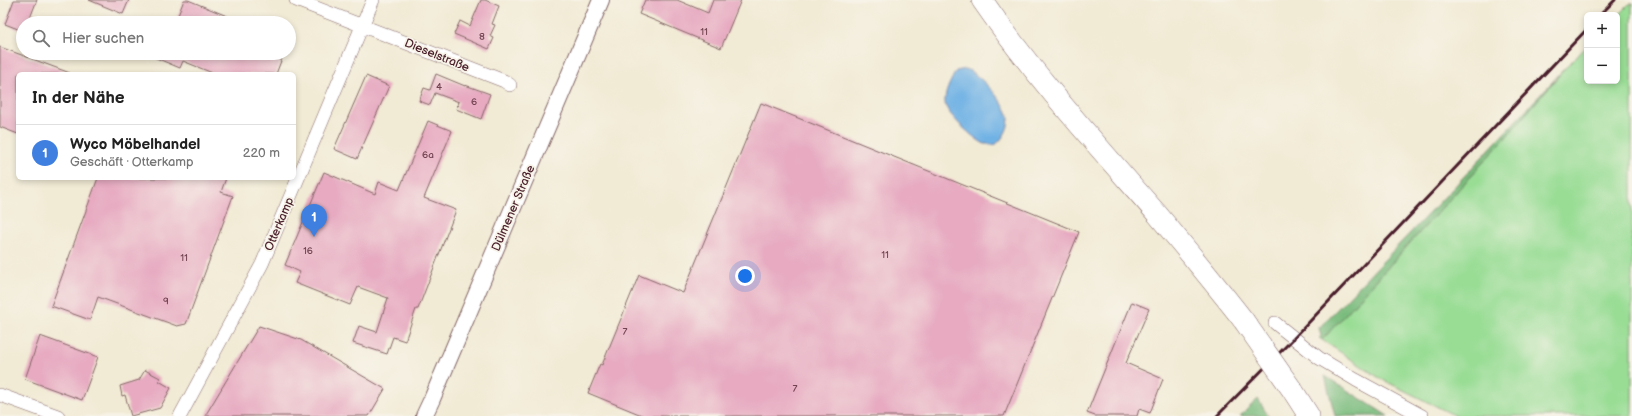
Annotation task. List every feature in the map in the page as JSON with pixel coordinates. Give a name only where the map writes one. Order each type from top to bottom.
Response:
[{"type":"main road","points":[[982,0],[1054,96],[1159,216],[1244,321],[1309,416]]},
{"type":"street","name":"Dieselstraße","points":[[296,0],[504,81],[510,85]]},
{"type":"street","points":[[363,25],[373,0]]},
{"type":"street","name":"Dülmener Straße","points":[[424,416],[445,370],[601,0]]},
{"type":"street","name":"Otterkamp","points":[[180,416],[262,264],[363,25]]},
{"type":"street","points":[[1275,323],[1319,358],[1422,416]]},
{"type":"street","points":[[0,395],[58,416]]},
{"type":"green space","points":[[1632,2],[1632,416],[1456,416],[1381,379],[1322,340],[1508,135],[1566,67],[1584,49],[1584,84],[1620,84],[1620,14]]},
{"type":"green space","points":[[1566,67],[1508,135],[1322,340],[1319,338],[1321,336],[1319,328]]},
{"type":"green space","points":[[1325,376],[1388,416],[1335,416]]},
{"type":"green space","points":[[1258,399],[1268,416],[1240,416]]},
{"type":"water","points":[[966,69],[978,77],[992,90],[1007,112],[1009,122],[1007,130],[1001,140],[995,145],[985,144],[975,138],[955,120],[946,108],[945,99],[952,78],[956,71]]},
{"type":"building","points":[[14,0],[37,0],[31,16],[16,16],[16,28],[5,24]]},
{"type":"building","points":[[89,0],[129,0],[123,14]]},
{"type":"building","points":[[184,0],[188,0],[227,16],[178,16]]},
{"type":"building","points":[[481,0],[485,0],[499,6],[492,24],[495,25],[490,36],[494,38],[489,49],[454,34],[460,21],[470,26]]},
{"type":"building","points":[[645,0],[677,0],[708,13],[713,0],[741,0],[721,48],[639,14]]},
{"type":"building","points":[[0,47],[16,53],[16,60],[35,60],[67,72],[16,72],[16,133],[0,127]]},
{"type":"building","points":[[161,60],[281,60],[277,72],[210,72],[183,61],[180,68]]},
{"type":"building","points":[[436,74],[490,94],[481,119],[456,109],[459,102],[435,93],[430,105],[419,101],[424,88],[430,90]]},
{"type":"building","points":[[366,76],[389,86],[357,159],[334,149]]},
{"type":"building","points":[[761,103],[1079,232],[1004,416],[644,416],[588,393],[600,364],[602,365],[639,275],[683,293]]},
{"type":"building","points":[[428,121],[452,131],[424,198],[456,210],[418,309],[416,309],[405,341],[393,337],[387,354],[353,343],[359,326],[377,332],[388,298],[358,287],[350,305],[295,283],[300,272],[285,265],[324,172],[375,194],[379,182],[399,190]]},
{"type":"building","points":[[97,180],[225,180],[221,192],[233,196],[186,324],[177,326],[98,297],[90,320],[51,306]]},
{"type":"building","points":[[1132,302],[1149,309],[1126,363],[1163,379],[1150,413],[1139,409],[1137,416],[1095,416],[1087,413]]},
{"type":"building","points":[[259,326],[301,340],[385,389],[369,416],[205,416]]},
{"type":"building","points":[[40,336],[98,357],[82,400],[25,379]]},
{"type":"building","points":[[145,370],[160,378],[159,381],[171,388],[160,408],[131,416],[125,395],[122,396],[120,386],[139,380]]},
{"type":"railway","points":[[1603,12],[1615,0]]},
{"type":"railway","points":[[1217,416],[1294,338],[1584,32]]},
{"type":"place","name":"Wyco Möbelhandel","points":[[314,237]]}]
